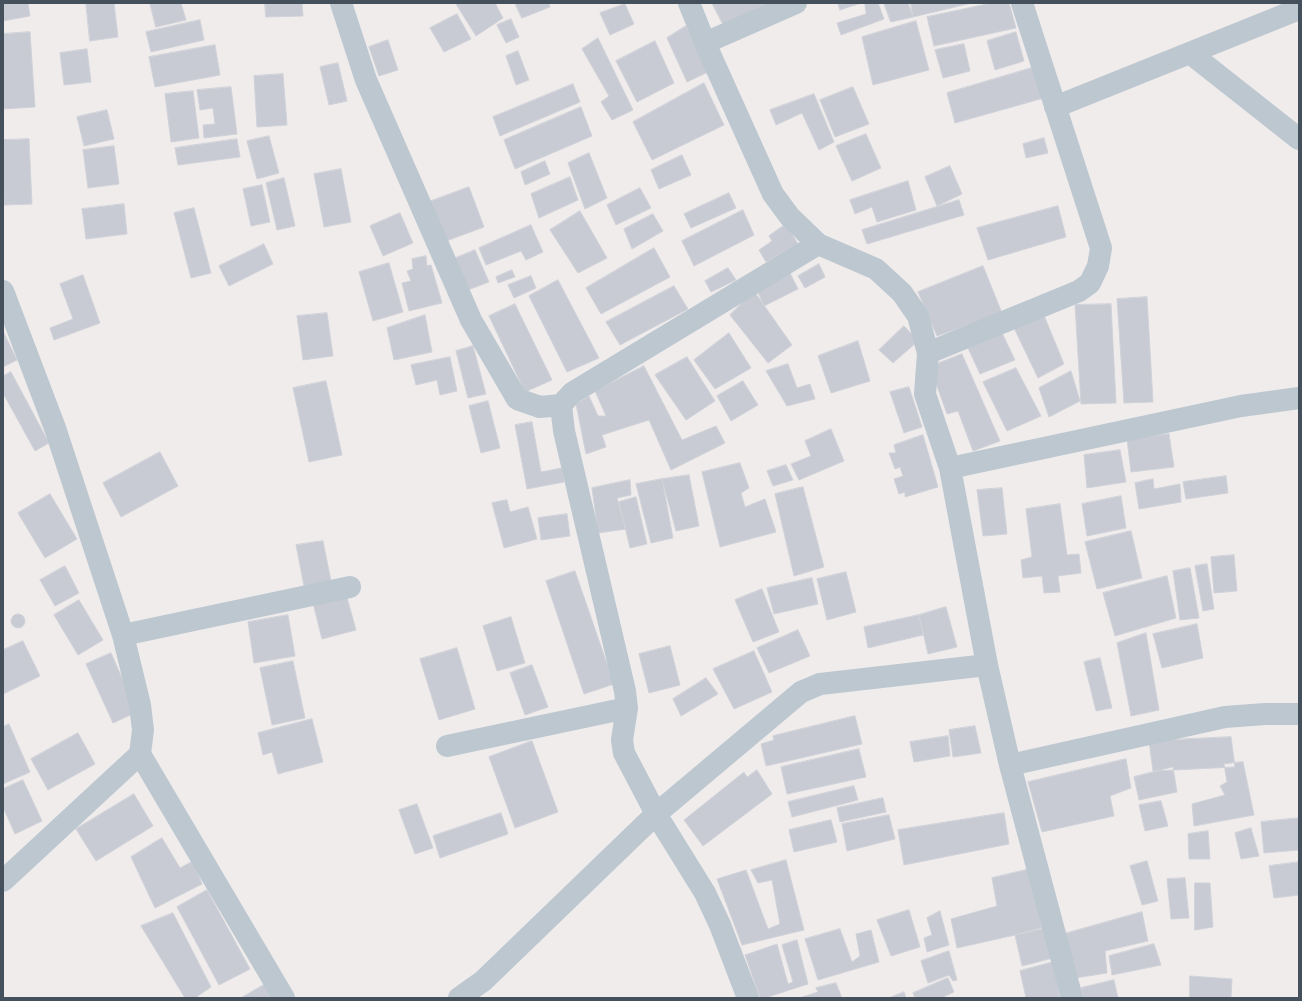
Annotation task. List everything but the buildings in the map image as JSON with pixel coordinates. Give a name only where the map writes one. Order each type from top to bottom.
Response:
[{"type":"street","points":[[341,3],[366,80],[471,320],[517,398],[540,407],[561,405],[572,393],[818,244]]},
{"type":"street","points":[[689,3],[773,194],[790,217],[818,244],[876,269],[902,293],[918,316],[928,353],[925,394],[950,468],[987,665],[1010,765],[1072,998]]},
{"type":"street","points":[[706,43],[796,3]]},
{"type":"street","points":[[928,353],[1079,292],[1090,283],[1098,266],[1101,248],[1022,3]]},
{"type":"street","points":[[1055,107],[1299,9]]},
{"type":"street","points":[[1190,53],[1299,139]]},
{"type":"street","points":[[3,292],[55,428],[123,635],[140,705],[143,730],[140,754],[284,998]]},
{"type":"street","points":[[950,468],[1241,406],[1299,398]]},
{"type":"street","points":[[561,405],[564,431],[625,691],[627,708],[622,740],[624,753],[656,814],[705,893],[720,925],[748,998]]},
{"type":"street","points":[[123,635],[350,587]]},
{"type":"street","points":[[459,998],[483,981],[656,814],[801,692],[820,684],[987,665]]},
{"type":"street","points":[[447,746],[627,708]]},
{"type":"street","points":[[1010,765],[1225,717],[1265,714],[1299,714]]},
{"type":"street","points":[[3,881],[140,754]]}]
